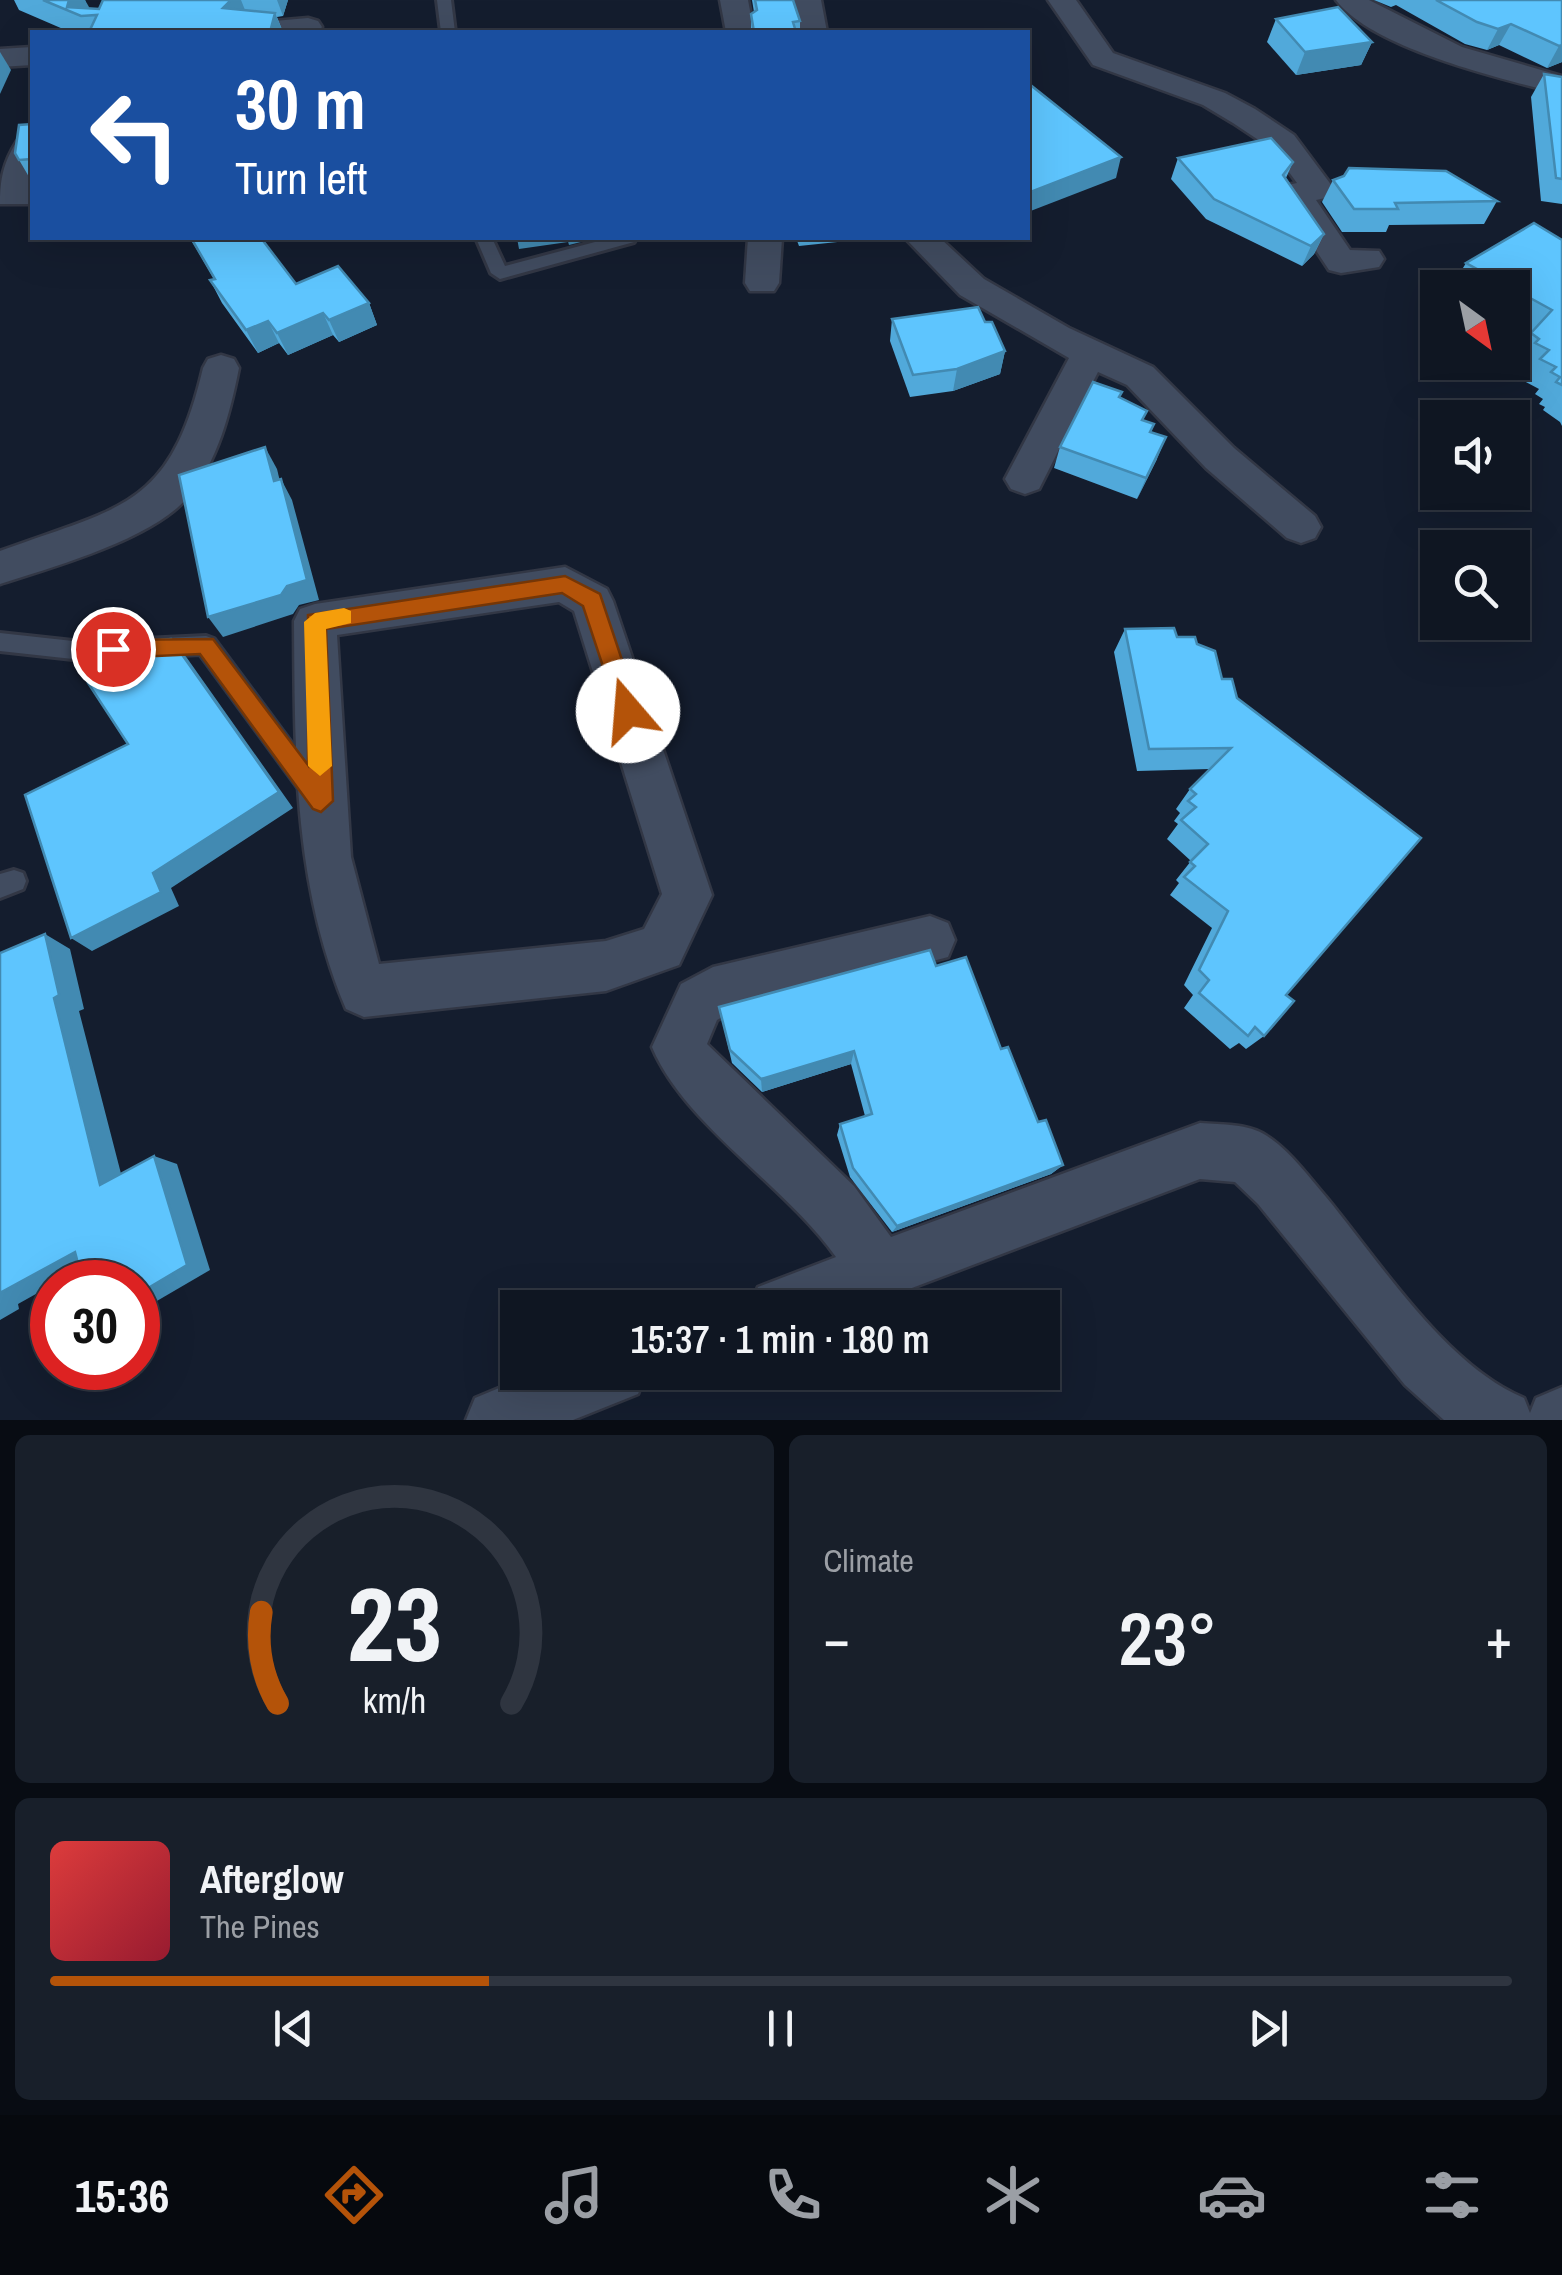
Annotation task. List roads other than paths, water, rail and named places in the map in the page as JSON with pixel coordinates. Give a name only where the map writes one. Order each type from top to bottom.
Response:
[{"type":"street","points":[[734,0],[740,30]]},
{"type":"street","points":[[807,0],[814,30]]},
{"type":"street","points":[[1062,0],[1103,59],[1214,98],[1282,142],[1319,190],[1294,194],[1341,262],[1367,259]]},
{"type":"street","points":[[1350,0],[1374,18],[1407,34],[1511,74],[1562,85]]},
{"type":"street","points":[[274,30],[308,27]]},
{"type":"street","points":[[0,58],[30,56]]},
{"type":"street","points":[[30,148],[7,196],[30,194]]},
{"type":"street","points":[[762,283],[765,240]]},
{"type":"street","points":[[924,240],[972,287],[1140,376],[1220,458],[1302,526]]},
{"type":"street","points":[[1025,479],[1090,352]]},
{"type":"street","points":[[0,568],[136,514],[172,490],[195,455],[222,368]]},
{"type":"street","points":[[565,584],[592,600],[687,895],[661,948],[606,966],[364,991],[345,951],[321,801],[315,622],[565,584]]},
{"type":"street","points":[[878,1268],[834,1206],[687,1062],[679,1046],[700,1002],[713,993],[930,940]]},
{"type":"street","points":[[824,1290],[1200,1151],[1247,1155],[1278,1184],[1426,1364],[1480,1411],[1502,1420]]},
{"type":"street","points":[[497,1420],[571,1390]]},
{"type":"lane","points":[[444,0],[448,30]]},
{"type":"lane","points":[[485,240],[500,273],[621,240]]},
{"type":"lane","points":[[0,642],[82,651],[206,645],[321,801]]}]
